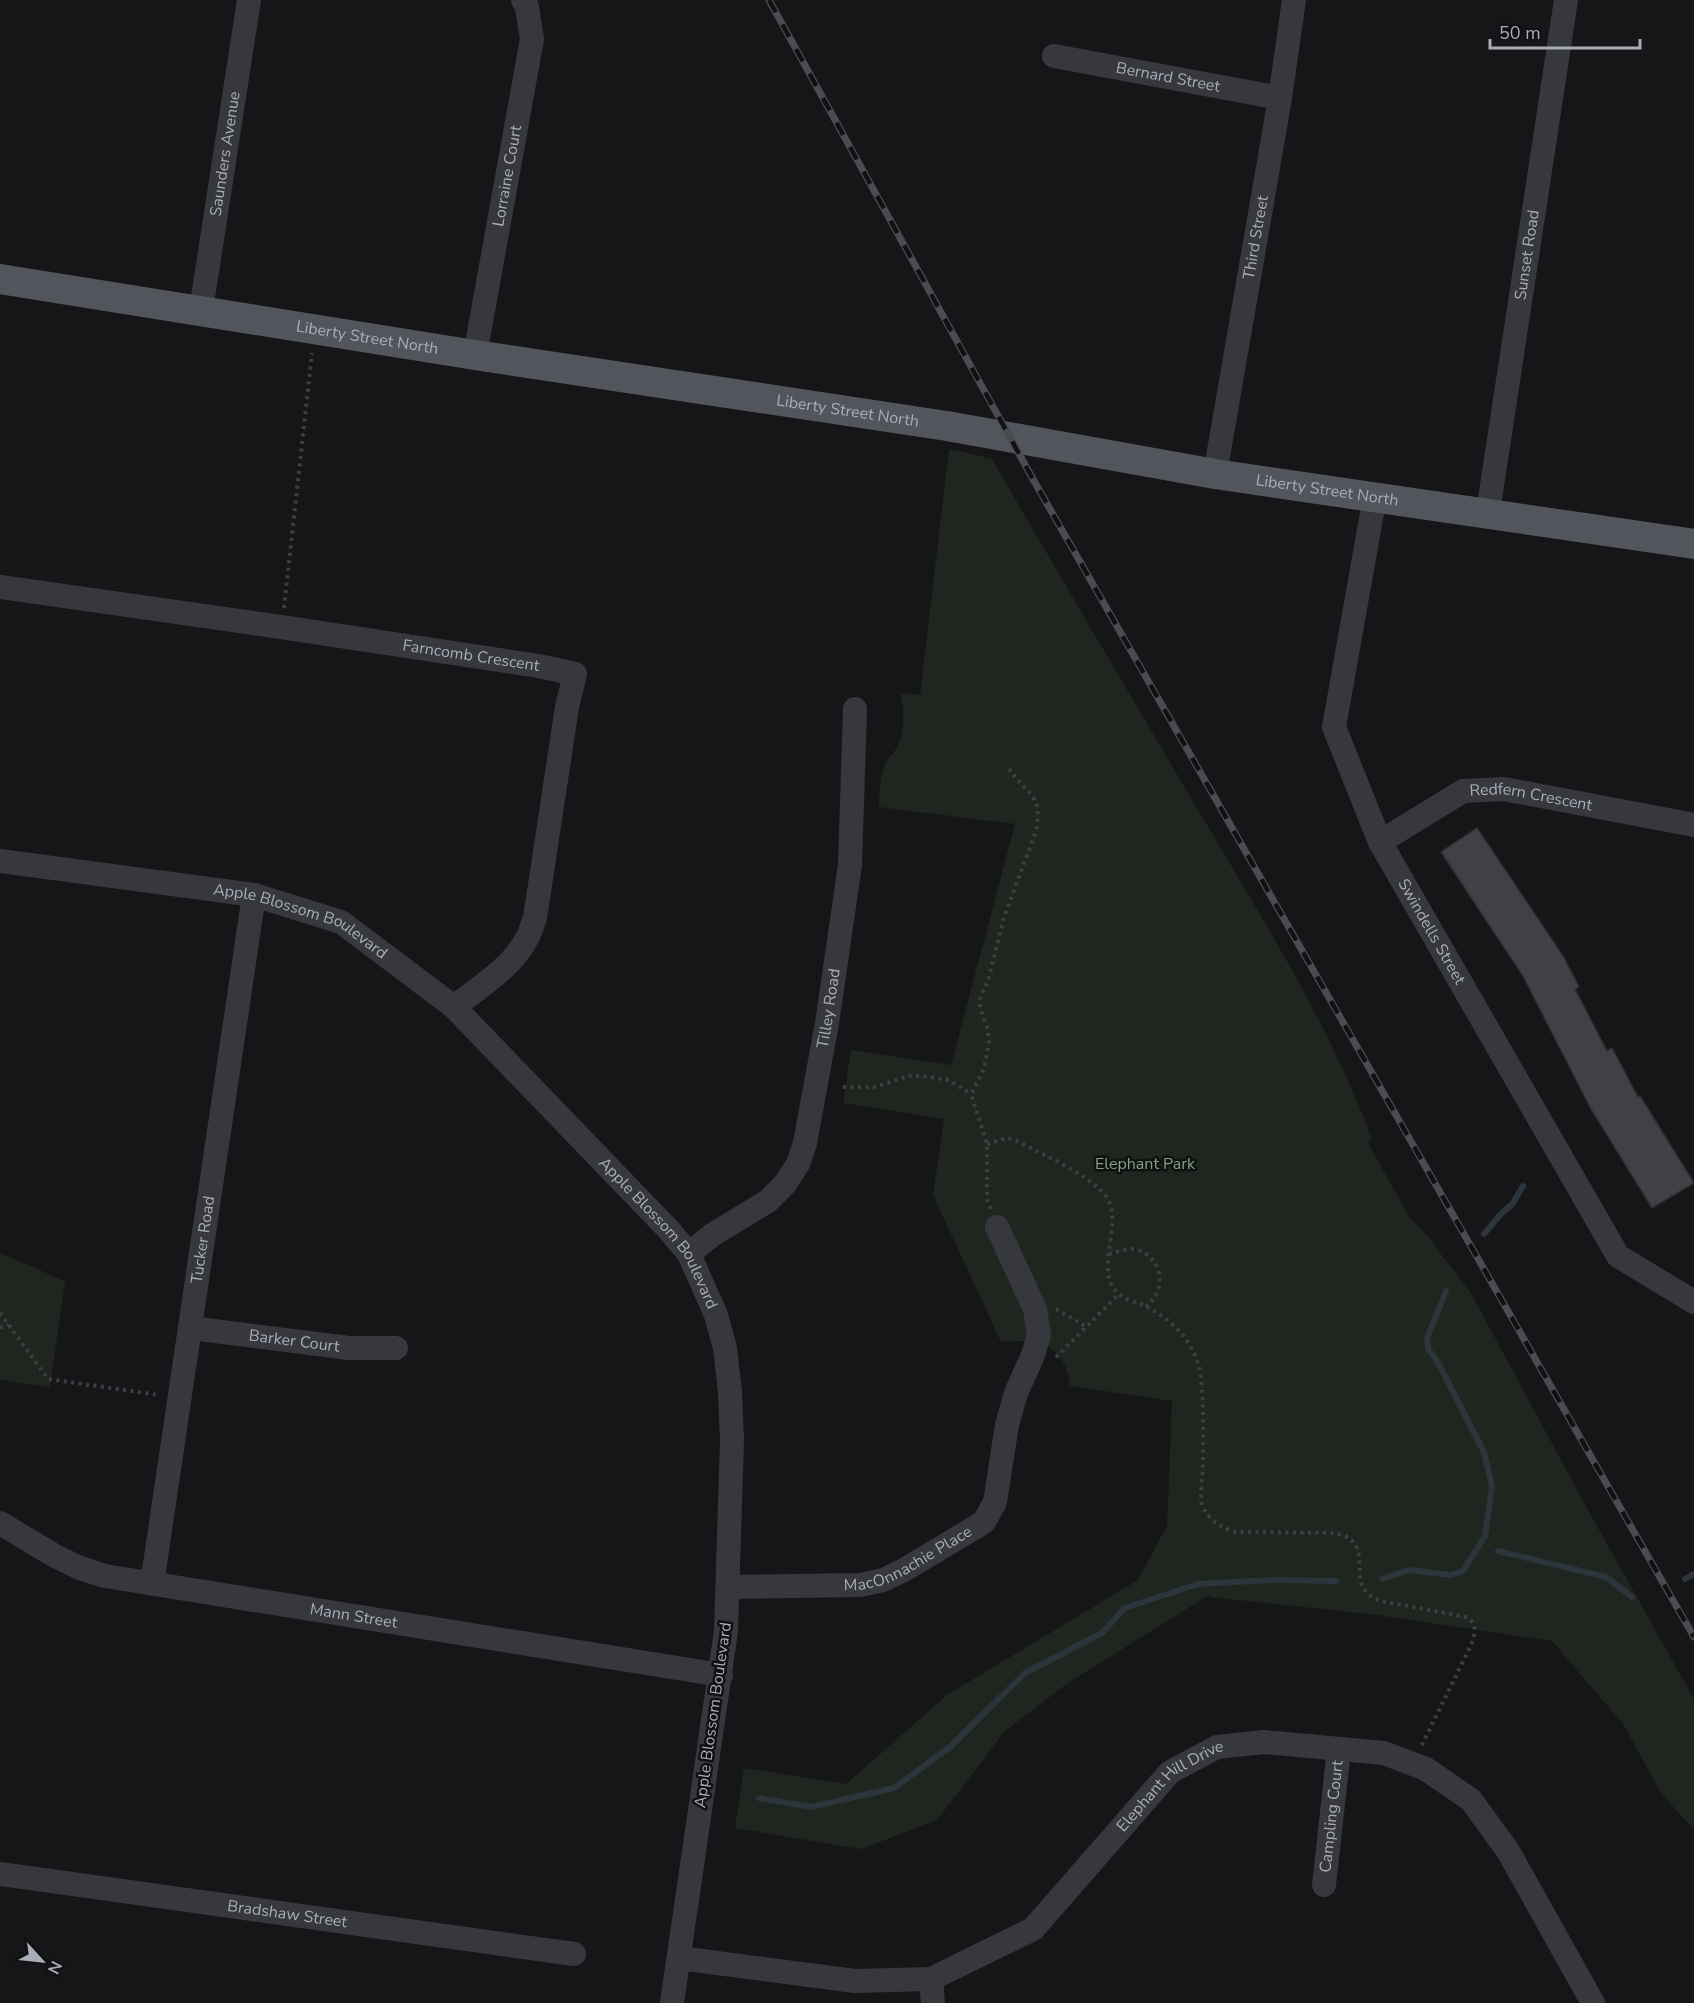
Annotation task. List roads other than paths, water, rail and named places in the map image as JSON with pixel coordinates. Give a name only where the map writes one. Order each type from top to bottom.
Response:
[{"type":"main road","name":"Liberty Street North","points":[[0,279],[475,355],[947,426],[1215,474],[1488,512],[1694,544]]},
{"type":"street","name":"Saunders Avenue","points":[[201,310],[249,0]]},
{"type":"street","name":"Lorraine Court","points":[[475,355],[532,39],[523,0]]},
{"type":"street","name":"Third Street","points":[[1215,474],[1280,98],[1294,0]]},
{"type":"street","name":"Sunset Road","points":[[1488,512],[1566,0]]},
{"type":"street","name":"Bernard Street","points":[[1054,56],[1280,98]]},
{"type":"street","name":"Swindells Street","points":[[1375,496],[1334,727],[1380,842],[1618,1256],[1694,1302]]},
{"type":"street","name":"Farncomb Crescent","points":[[0,587],[539,666],[575,674],[567,707],[535,918],[526,941],[512,958],[454,1007]]},
{"type":"street","name":"Tilley Road","points":[[688,1254],[712,1235],[768,1201],[785,1184],[798,1164],[805,1143],[827,1023],[850,865],[855,709]]},
{"type":"street","name":"Redfern Crescent","points":[[1380,842],[1463,791],[1504,789],[1694,825]]},
{"type":"street","name":"Apple Blossom Boulevard","points":[[0,861],[254,895],[341,922],[454,1007],[668,1229],[688,1254],[716,1314],[725,1348],[732,1439],[728,1587],[721,1675],[672,2003]]},
{"type":"street","name":"Tucker Road","points":[[152,1584],[254,895]]},
{"type":"street","name":"MacOnnachie Place","points":[[728,1587],[860,1585],[883,1580],[984,1522],[996,1502],[1007,1425],[1016,1393],[1040,1335],[1035,1309],[997,1227]]},
{"type":"street","name":"Barker Court","points":[[191,1328],[349,1348],[396,1348]]},
{"type":"street","name":"Mann Street","points":[[0,1522],[55,1556],[80,1568],[105,1576],[721,1675]]},
{"type":"street","name":"Elephant Hill Drive","points":[[679,1958],[932,1991],[1033,1929],[1170,1772],[1217,1747],[1264,1742],[1384,1753],[1426,1769],[1471,1800],[1508,1851],[1593,2003]]},
{"type":"street","name":"Campling Court","points":[[1324,1884],[1339,1749]]},
{"type":"street","name":"Bradshaw Street","points":[[0,1874],[574,1954]]},
{"type":"waterway","points":[[1484,1234],[1513,1203],[1523,1186]]},
{"type":"waterway","points":[[1382,1579],[1409,1570],[1451,1575],[1463,1571],[1485,1536],[1492,1486],[1484,1452],[1436,1359],[1428,1349],[1427,1338],[1446,1291]]},
{"type":"waterway","points":[[1498,1551],[1606,1577],[1632,1597]]},
{"type":"waterway","points":[[1685,1579],[1694,1574]]},
{"type":"waterway","points":[[759,1798],[811,1807],[894,1788],[950,1747],[1025,1673],[1102,1633],[1125,1608],[1198,1584],[1272,1580],[1336,1581]]},
{"type":"railway","points":[[769,0],[1034,481],[1694,1637]]},
{"type":"park label","name":"Elephant Park","points":[[1145,1164]]}]
